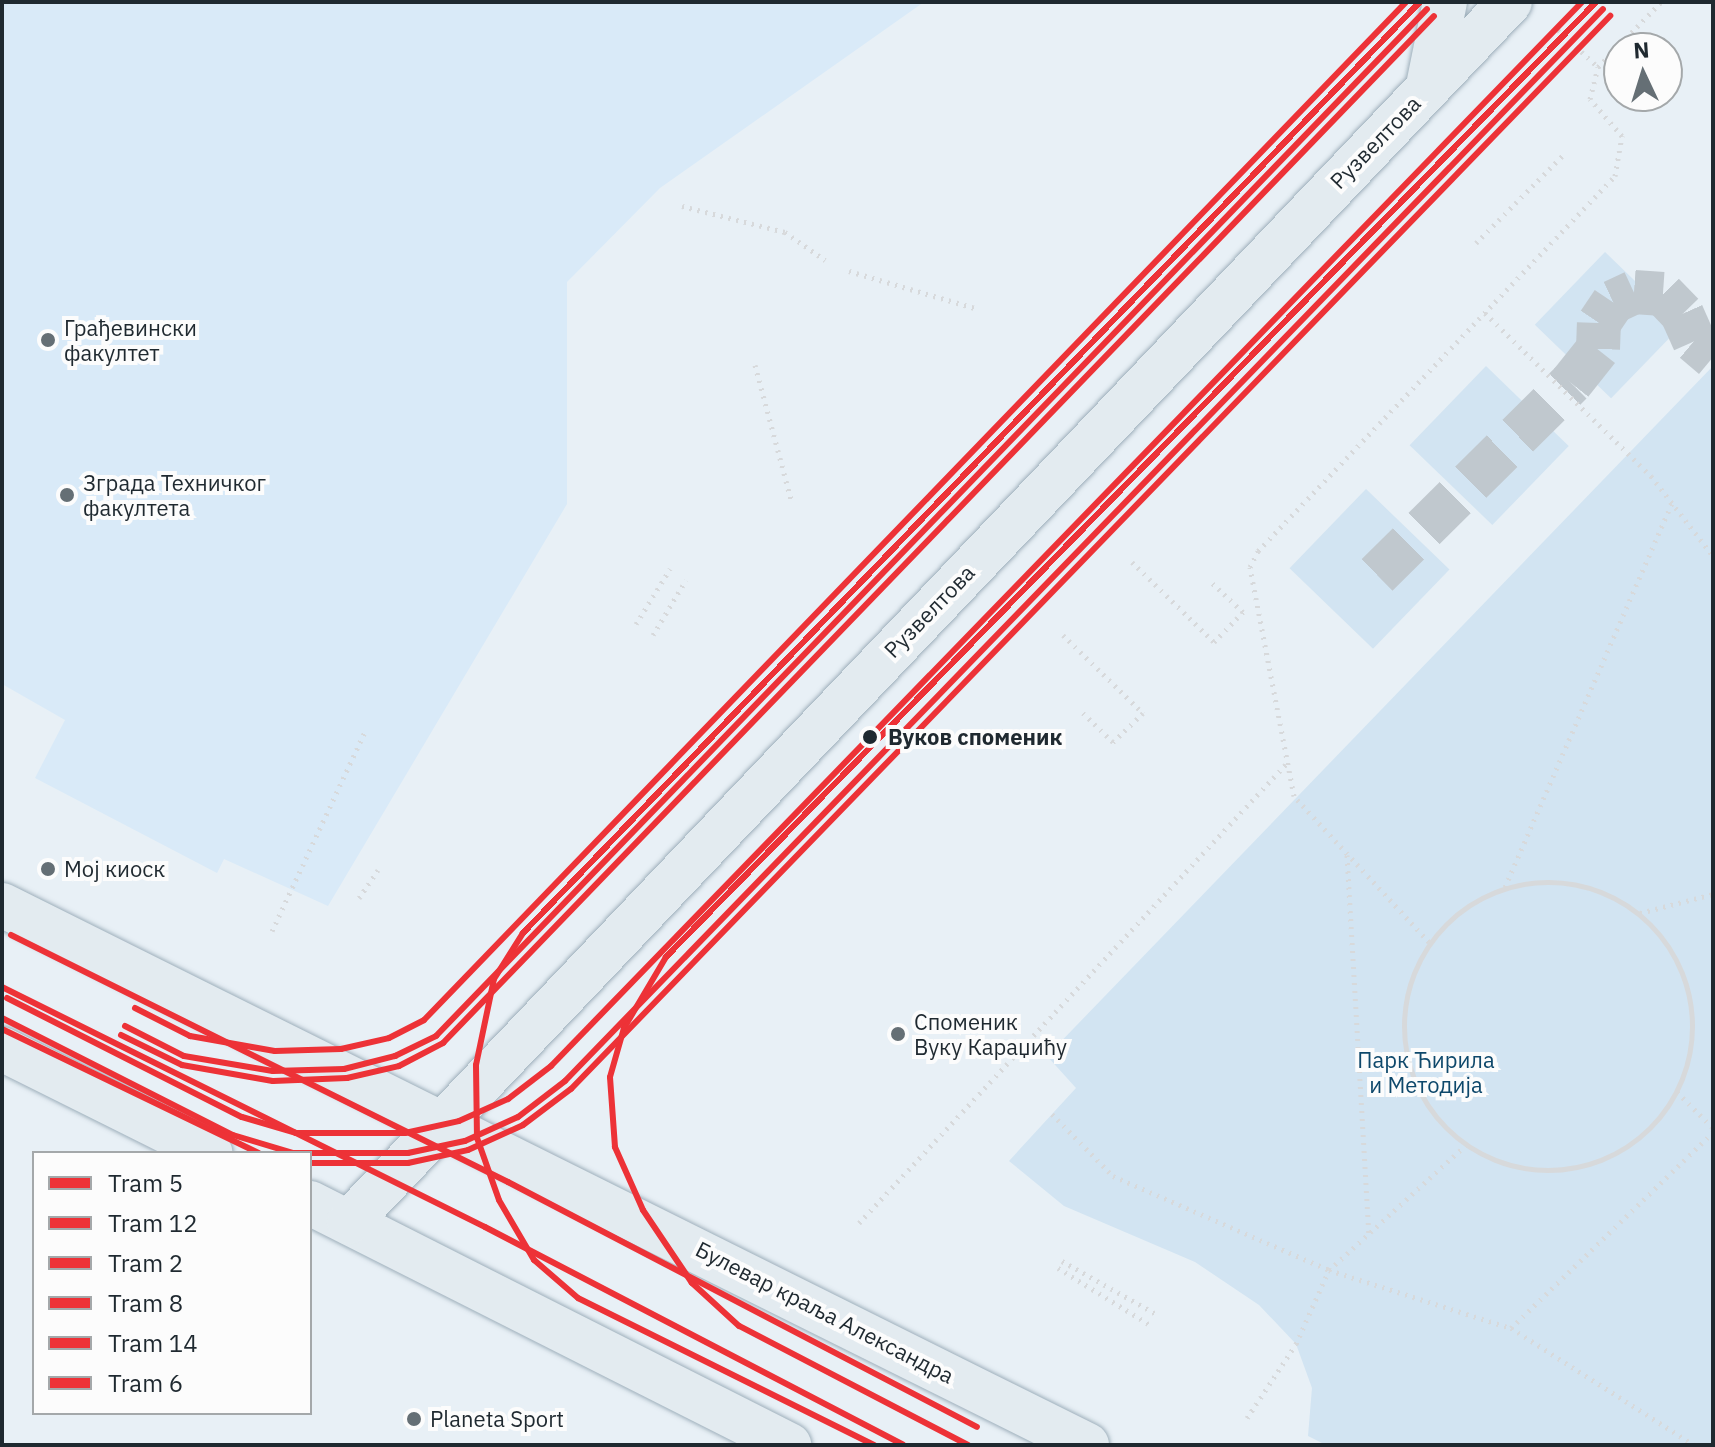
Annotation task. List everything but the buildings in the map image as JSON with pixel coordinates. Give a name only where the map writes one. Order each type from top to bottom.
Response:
[{"type":"main road","points":[[1428,86],[1445,2]]},
{"type":"main road","name":"Рузвелтова","points":[[349,1222],[1510,2]]},
{"type":"main road","name":"Булевар краља Александра","points":[[2,905],[1087,1445]]},
{"type":"main road","points":[[2,1049],[207,1151]]},
{"type":"main road","points":[[312,1204],[789,1445]]},
{"type":"path","points":[[1429,942],[1294,796],[1250,567],[1258,551],[1615,176],[1622,136],[1590,99],[1598,67],[1661,2]]},
{"type":"path","points":[[1577,47],[1598,67]]},
{"type":"path","points":[[1476,243],[1564,154]]},
{"type":"path","points":[[682,206],[785,232],[825,260]]},
{"type":"path","points":[[849,271],[975,308]]},
{"type":"path","points":[[1485,313],[1672,503],[1713,556]]},
{"type":"path","points":[[755,365],[791,499]]},
{"type":"path","points":[[1505,887],[1672,503]]},
{"type":"path","points":[[1132,562],[1214,642],[1243,612],[1209,580]]},
{"type":"path","points":[[636,624],[670,569]]},
{"type":"path","points":[[653,635],[686,580]]},
{"type":"path","points":[[1063,635],[1143,713],[1113,742],[1080,710]]},
{"type":"path","points":[[272,931],[365,732]]},
{"type":"path","points":[[859,1223],[1287,763]]},
{"type":"path","points":[[1347,853],[1369,1233]]},
{"type":"path","points":[[359,898],[378,870]]},
{"type":"path","points":[[1552,881],[1599,890],[1640,913],[1672,951],[1690,996],[1692,1045],[1677,1092],[1648,1131],[1607,1158],[1571,1167],[1510,1166],[1466,1145],[1432,1114],[1410,1074],[1405,1043],[1409,983],[1429,942],[1462,908],[1505,887],[1552,881]]},
{"type":"path","points":[[1640,913],[1713,894]]},
{"type":"path","points":[[1511,1328],[1713,1130],[1677,1092]]},
{"type":"path","points":[[1052,1114],[1113,1176],[1329,1270],[1511,1328],[1694,1445]]},
{"type":"path","points":[[1247,1418],[1296,1344],[1329,1270],[1466,1145]]},
{"type":"path","points":[[1062,1261],[1158,1315]]},
{"type":"path","points":[[1058,1268],[1152,1326]]},
{"type":"shaded area","points":[[2,2],[924,2],[660,188],[567,282],[567,504],[328,906],[224,859],[217,873],[35,778],[65,720],[2,684]]},
{"type":"green space","points":[[1605,252],[1681,326],[1611,398],[1535,325]]},
{"type":"green space","points":[[1486,366],[1569,446],[1492,525],[1410,445]]},
{"type":"green space","name":"Парк Ћирила и Методија","points":[[1713,366],[1713,1445],[1326,1445],[1308,1436],[1312,1388],[1296,1344],[1259,1305],[1195,1262],[1064,1206],[1009,1161],[1076,1088],[1047,1056]]},
{"type":"green space","points":[[1366,489],[1449,570],[1373,649],[1290,568]]},
{"type":"tunnel","points":[[1377,575],[1571,383],[1598,349],[1599,323],[1613,302],[1634,292],[1663,294],[1682,314],[1694,341],[1713,357]]},
{"type":"tram line","name":"2","points":[[135,1008],[190,1036],[275,1051],[341,1049],[389,1038],[424,1020],[1406,2]]},
{"type":"tram line","name":"5","points":[[874,1445],[578,1298],[534,1260],[499,1200],[477,1138],[476,1065],[494,979],[523,933],[1420,2]]},
{"type":"tram line","name":"2","points":[[7,998],[242,1117],[296,1133],[405,1133],[459,1121],[508,1099],[551,1066],[1582,2]]},
{"type":"tram line","name":"5","points":[[968,1445],[739,1326],[692,1283],[643,1210],[615,1147],[610,1077],[624,1028],[666,957],[1596,2]]},
{"type":"tram line","name":"12","points":[[125,1026],[184,1056],[273,1071],[344,1069],[395,1056],[436,1036],[1427,9]]},
{"type":"tram line","name":"12","points":[[312,1153],[408,1153],[465,1141],[518,1117],[565,1081],[1603,9]]},
{"type":"tram line","name":"8","points":[[121,1035],[182,1065],[273,1081],[347,1078],[399,1066],[443,1043],[1434,16]]},
{"type":"tram line","name":"8","points":[[312,1163],[408,1163],[468,1150],[523,1125],[571,1089],[1610,16]]},
{"type":"tram line","name":"14","points":[[11,935],[508,1182],[977,1427]]},
{"type":"tram line","name":"6","points":[[2,987],[485,1227],[903,1445]]},
{"type":"tram line","name":"12","points":[[2,1018],[233,1135],[286,1151]]},
{"type":"tram line","name":"8","points":[[2,1029],[255,1151]]},
{"type":"place","name":"Грађевински факултет","points":[[48,340]]},
{"type":"place","name":"Зграда Техничког факултета","points":[[67,495]]},
{"type":"place","name":"Вуков споменик","points":[[870,737]]},
{"type":"place","name":"Мој киоск","points":[[48,869]]},
{"type":"place","name":"Споменик Вуку Караџићу","points":[[898,1034]]},
{"type":"place","name":"Planeta Sport","points":[[414,1419]]}]
